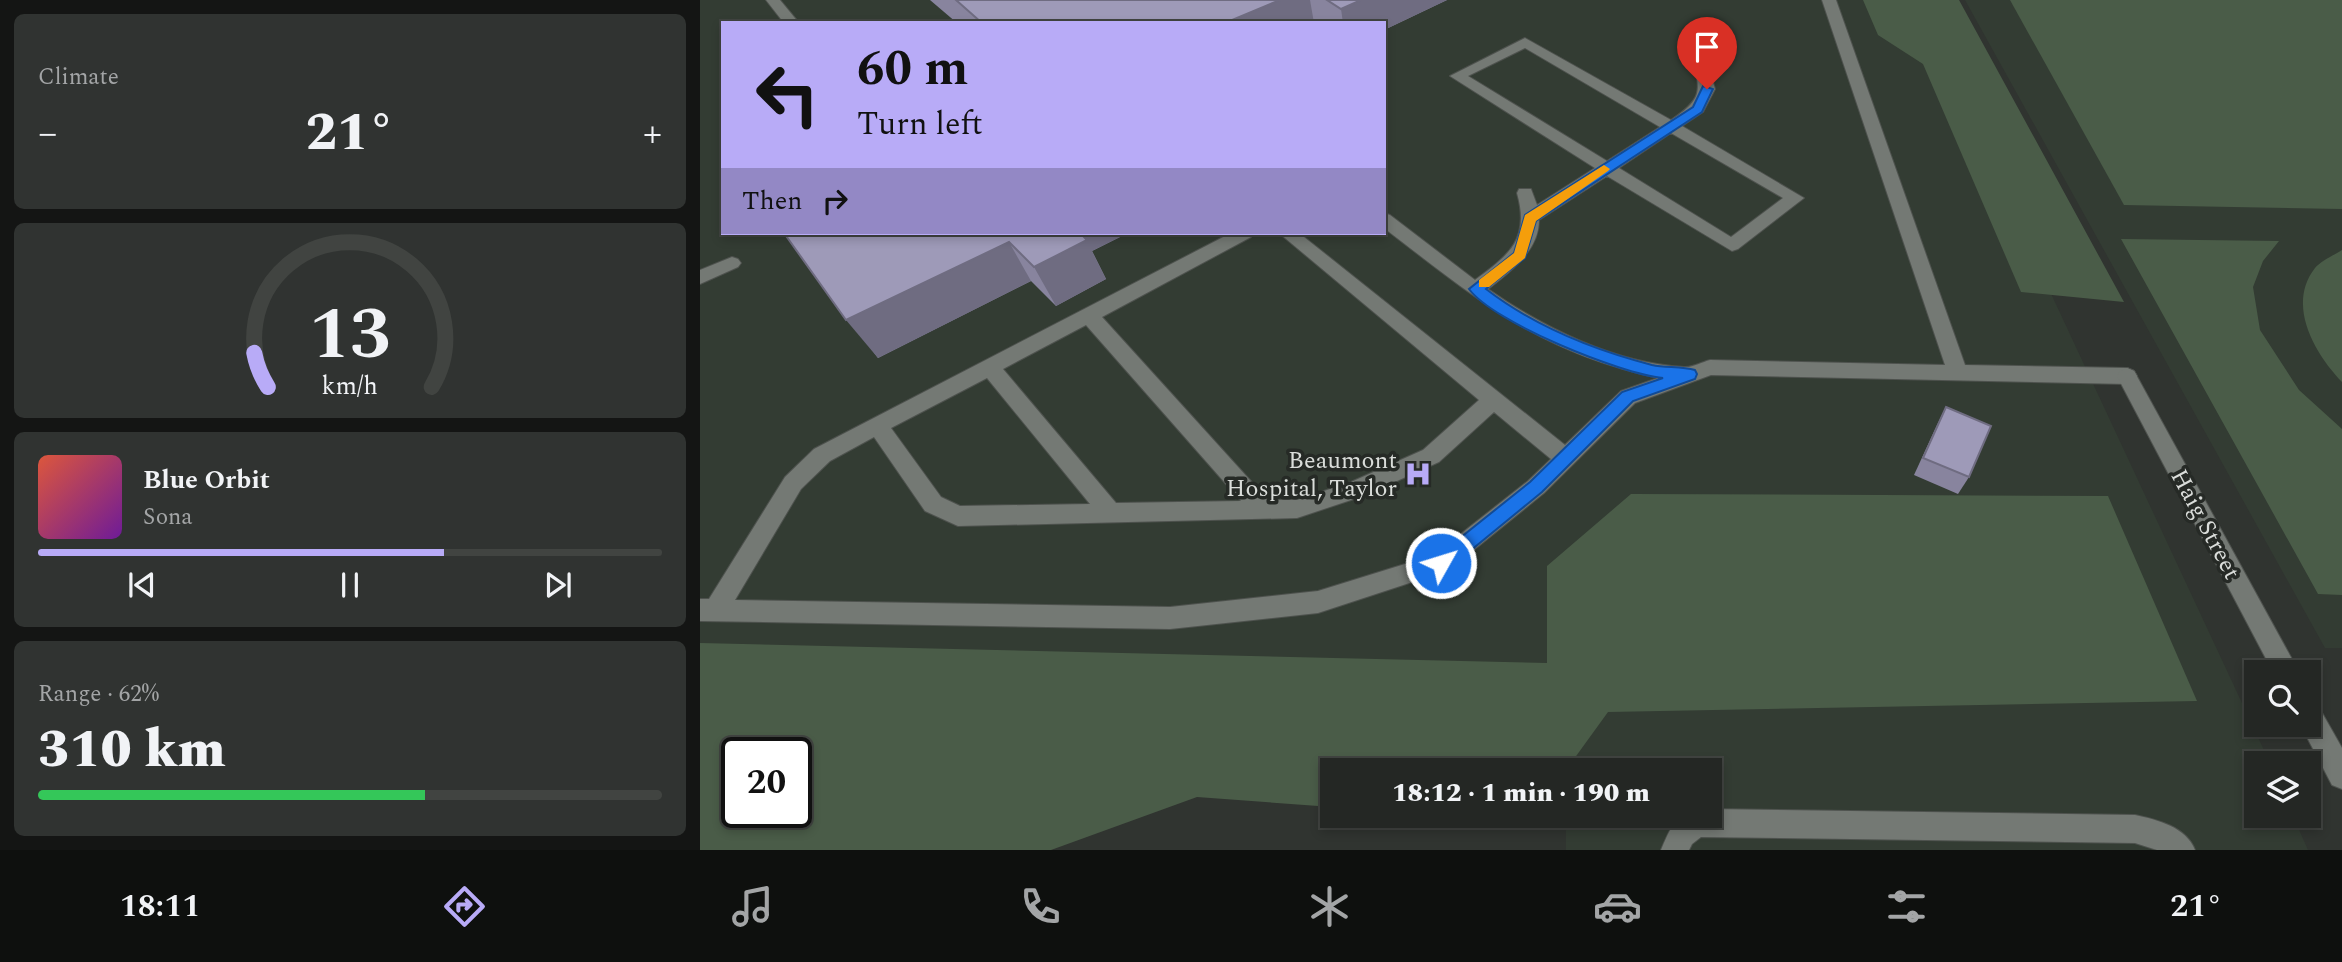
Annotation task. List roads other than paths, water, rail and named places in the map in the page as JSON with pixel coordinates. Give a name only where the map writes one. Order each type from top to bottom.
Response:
[{"type":"street","points":[[773,0],[790,21]]},
{"type":"street","points":[[708,610],[1170,618],[1318,602],[1441,563],[1536,487],[1628,397],[1690,374],[1710,367],[1958,374],[1829,0]]},
{"type":"street","points":[[1525,42],[1668,126],[1796,198],[1732,245],[1457,76],[1525,42]]},
{"type":"street","points":[[1530,218],[1698,109],[1707,89],[1699,51]]},
{"type":"street","points":[[1476,289],[1520,255],[1530,218],[1525,193]]},
{"type":"street","points":[[1386,221],[1499,307],[1538,329],[1579,347],[1654,371],[1690,374]]},
{"type":"street","points":[[708,610],[793,483],[821,456],[1241,235]]},
{"type":"street","points":[[1290,235],[1565,458]]},
{"type":"street","points":[[700,278],[732,263]]},
{"type":"street","points":[[1089,315],[1262,509]]},
{"type":"street","points":[[990,368],[1111,513]]},
{"type":"street","name":"Haig Street","points":[[1958,374],[2127,376],[2280,660]]},
{"type":"street","points":[[878,426],[933,503],[958,516],[1297,509],[1358,489],[1431,456],[1493,400]]},
{"type":"street","points":[[2321,737],[2342,775]]},
{"type":"street","points":[[1675,850],[1682,834],[1697,823],[2134,829],[2158,834],[2181,850]]},
{"type":"place","name":"Beaumont Hospital, Taylor","points":[[1418,474]]}]
